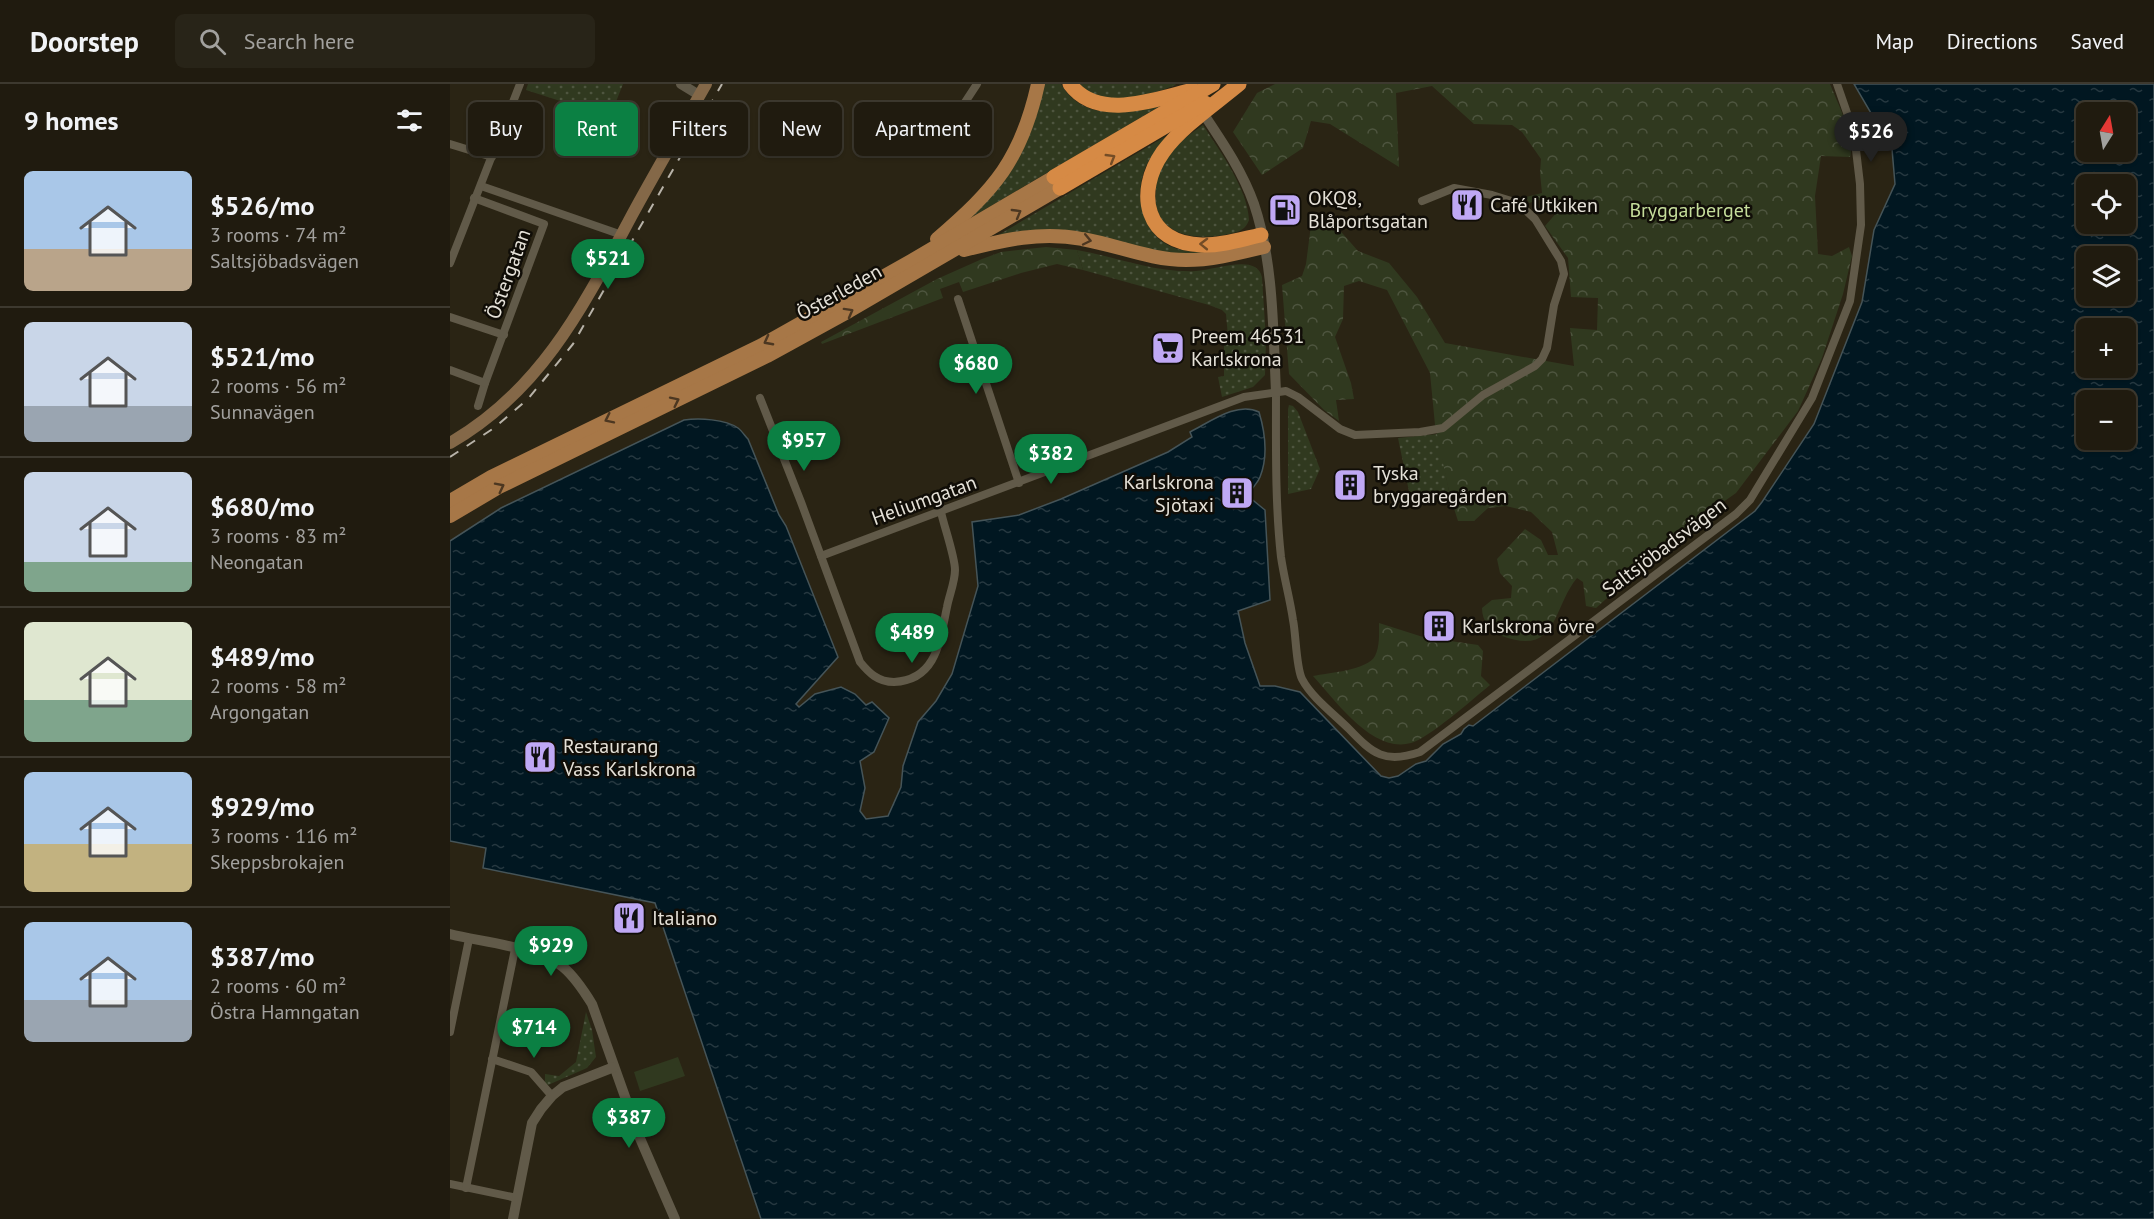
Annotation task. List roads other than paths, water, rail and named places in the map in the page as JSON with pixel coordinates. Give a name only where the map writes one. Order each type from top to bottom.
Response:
[{"type":"highway","points":[[1070,84],[1088,101],[1106,105],[1139,102],[1190,110],[1226,87]]},
{"type":"highway","points":[[1226,87],[1190,110],[1153,170],[1149,180],[1147,201],[1153,220],[1168,236],[1189,244],[1262,241]]},
{"type":"highway","name":"Österleden","points":[[1057,183],[1190,110]]},
{"type":"main road","points":[[911,261],[960,219],[1006,169],[1021,142],[1038,84]]},
{"type":"main road","points":[[450,443],[482,423],[506,403],[546,360],[581,309],[703,89]]},
{"type":"main road","name":"Österleden","points":[[450,501],[491,477],[762,345],[911,261],[1057,183]]},
{"type":"main road","name":"Österleden","points":[[450,516],[499,487],[766,356],[849,312],[947,255],[1057,183]]},
{"type":"main road","points":[[947,255],[1004,240],[1036,235],[1085,239],[1175,259],[1215,257],[1262,241]]},
{"type":"street","points":[[450,263],[520,84]]},
{"type":"street","points":[[681,84],[703,89]]},
{"type":"street","points":[[966,102],[978,84]]},
{"type":"street","name":"Saltsjöbadsvägen","points":[[1276,392],[1276,456],[1281,558],[1294,621],[1301,678],[1367,748],[1378,755],[1389,758],[1404,757],[1420,752],[1736,514],[1750,500],[1812,398],[1850,301],[1861,225],[1860,184],[1854,134],[1837,84]]},
{"type":"street","points":[[1190,110],[1236,163],[1254,204],[1270,287],[1276,392],[1286,391],[1294,395],[1340,429],[1355,435],[1420,432],[1443,428],[1483,395],[1534,366],[1542,359],[1547,348],[1554,305],[1564,274],[1562,261],[1534,219],[1518,203],[1492,195],[1454,188],[1422,201]]},
{"type":"street","points":[[450,144],[492,158]]},
{"type":"street","points":[[481,186],[622,235]]},
{"type":"street","name":"Östergatan","points":[[474,198],[544,224],[478,406]]},
{"type":"street","points":[[957,299],[1019,483]]},
{"type":"street","points":[[450,317],[504,335]]},
{"type":"street","points":[[450,370],[485,383]]},
{"type":"street","name":"Heliumgatan","points":[[821,556],[1244,396],[1276,392]]},
{"type":"street","points":[[759,398],[769,418],[860,662],[871,676],[890,682],[910,681],[923,672],[935,657],[955,570],[941,512]]},
{"type":"street","points":[[450,934],[538,954],[562,966],[581,986],[592,1004],[639,1136],[675,1219]]},
{"type":"street","points":[[450,1032],[470,939]]},
{"type":"street","points":[[466,1188],[515,949]]},
{"type":"street","points":[[492,1059],[531,1072],[552,1096]]},
{"type":"street","points":[[513,1219],[532,1123],[540,1109],[563,1087],[614,1067]]},
{"type":"street","points":[[450,1184],[517,1198]]},
{"type":"water","points":[[1854,84],[2154,84],[2154,1219],[761,1219],[655,903],[483,868],[486,848],[450,841],[450,541],[501,508],[690,419],[712,420],[733,425],[748,439],[779,515],[786,526],[838,657],[796,704],[799,707],[815,694],[841,687],[855,694],[866,705],[872,702],[889,718],[874,752],[860,761],[865,788],[860,811],[866,819],[888,816],[901,787],[903,766],[918,722],[936,701],[952,674],[978,586],[972,522],[1019,515],[1061,499],[1168,452],[1192,437],[1190,432],[1224,414],[1242,409],[1259,412],[1265,444],[1264,461],[1259,480],[1249,497],[1265,510],[1270,600],[1238,611],[1245,643],[1260,686],[1275,686],[1300,692],[1381,776],[1389,778],[1398,776],[1416,764],[1426,761],[1443,744],[1461,734],[1469,725],[1473,726],[1755,511],[1814,424],[1862,302],[1874,230],[1895,184],[1892,149]]},
{"type":"railway","points":[[450,457],[494,428],[528,399],[573,344],[722,84]]},
{"type":"place","name":"Café Utkiken","points":[[1467,205]]},
{"type":"place","name":"OKQ8, Blåportsgatan","points":[[1285,210]]},
{"type":"place","name":"Preem 46531 Karlskrona","points":[[1168,348]]},
{"type":"place","name":"Tyska bryggaregården","points":[[1350,485]]},
{"type":"place","name":"Karlskrona Sjötaxi","points":[[1237,493]]},
{"type":"place","name":"Karlskrona övre","points":[[1439,626]]},
{"type":"place","name":"Restaurang Vass Karlskrona","points":[[540,757]]},
{"type":"place","name":"Italiano","points":[[629,918]]},
{"type":"park label","name":"Bryggarberget","points":[[1690,210]]}]
